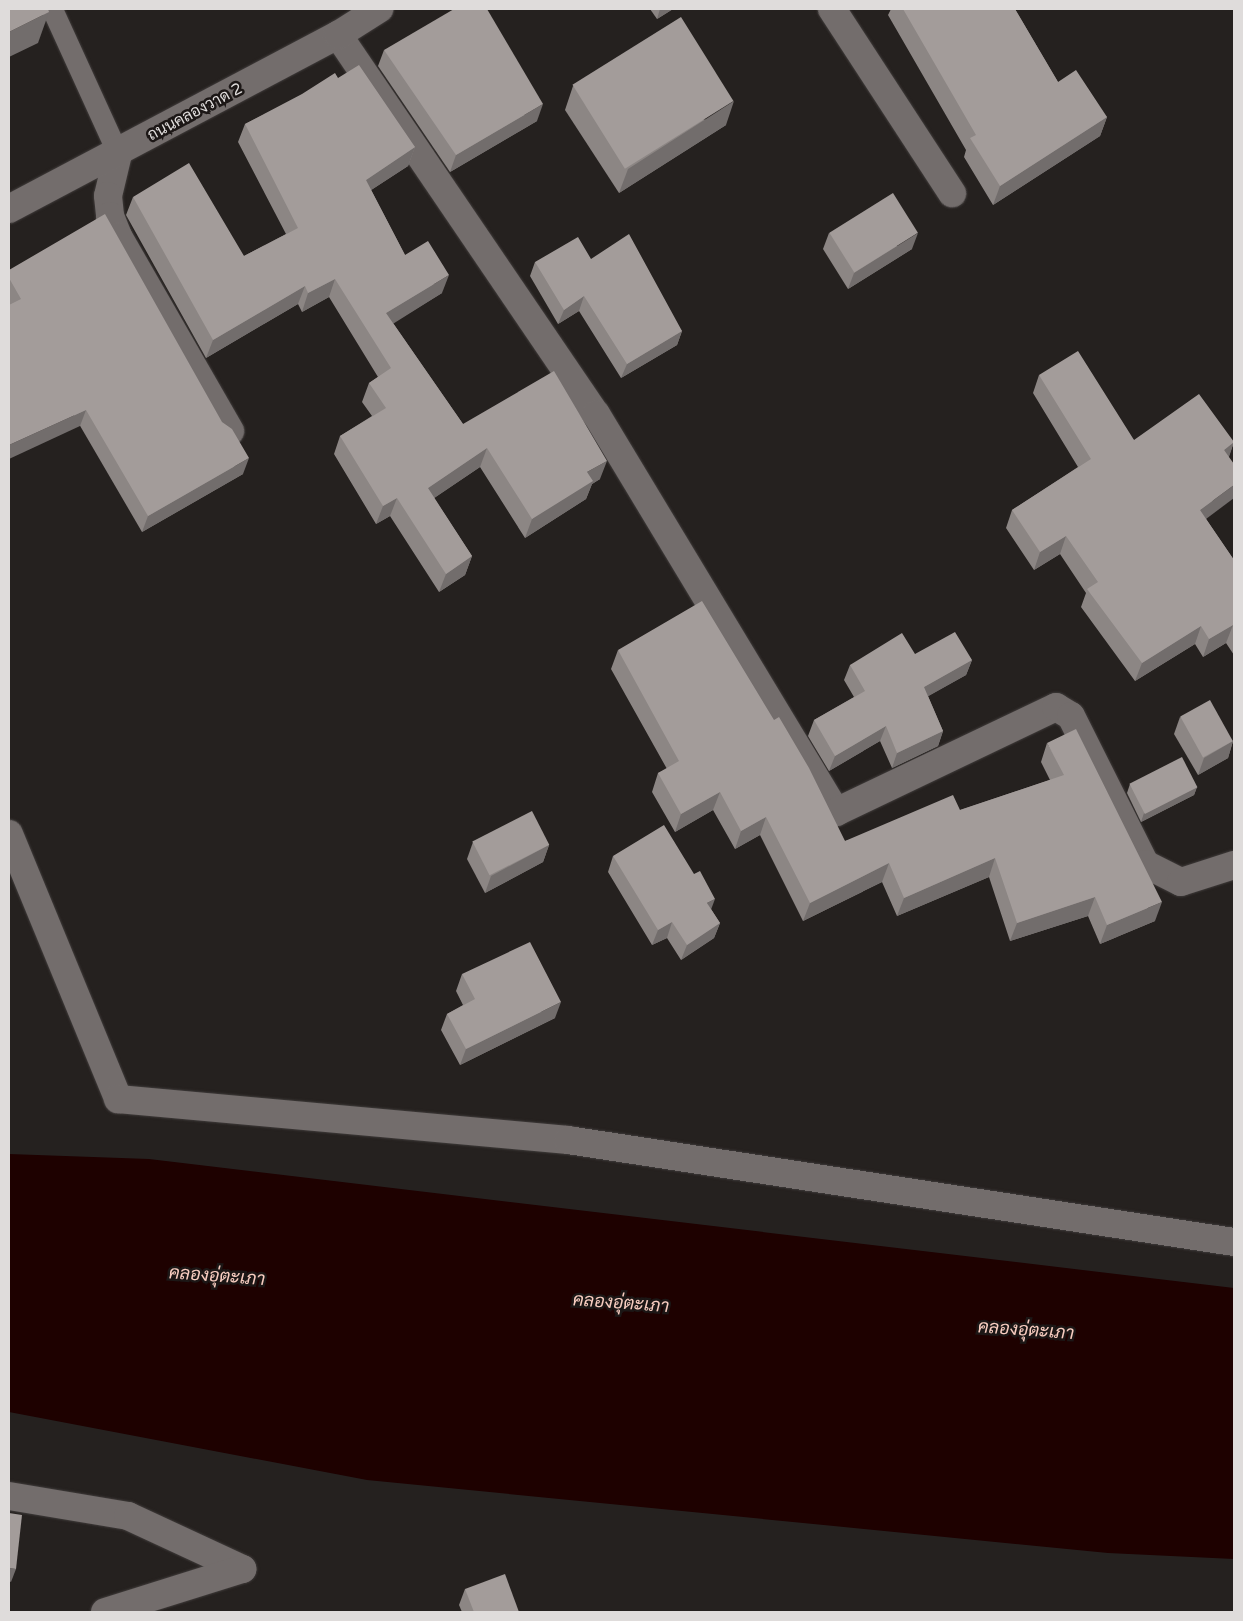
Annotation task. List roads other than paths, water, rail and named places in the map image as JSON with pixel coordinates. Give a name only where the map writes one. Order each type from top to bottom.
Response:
[{"type":"street","name":"ถนนคลองวาด 2","points":[[9,209],[118,154],[338,35],[379,9]]},
{"type":"street","points":[[832,9],[952,193]]},
{"type":"street","points":[[338,35],[596,414],[836,812],[1056,707],[1071,716],[1145,864],[1180,882],[1234,865]]},
{"type":"street","points":[[118,154],[108,196],[110,216],[118,236],[230,431]]},
{"type":"street","points":[[9,834],[118,1099],[568,1140],[1234,1242]]},
{"type":"street","points":[[9,1496],[128,1516],[242,1569],[105,1612]]},
{"type":"lane","points":[[52,9],[118,154]]},
{"type":"water","name":"คลองอุ่ตะเภา","points":[[9,1154],[149,1159],[1234,1288],[1234,1559],[1108,1553],[367,1480],[9,1412]]}]
